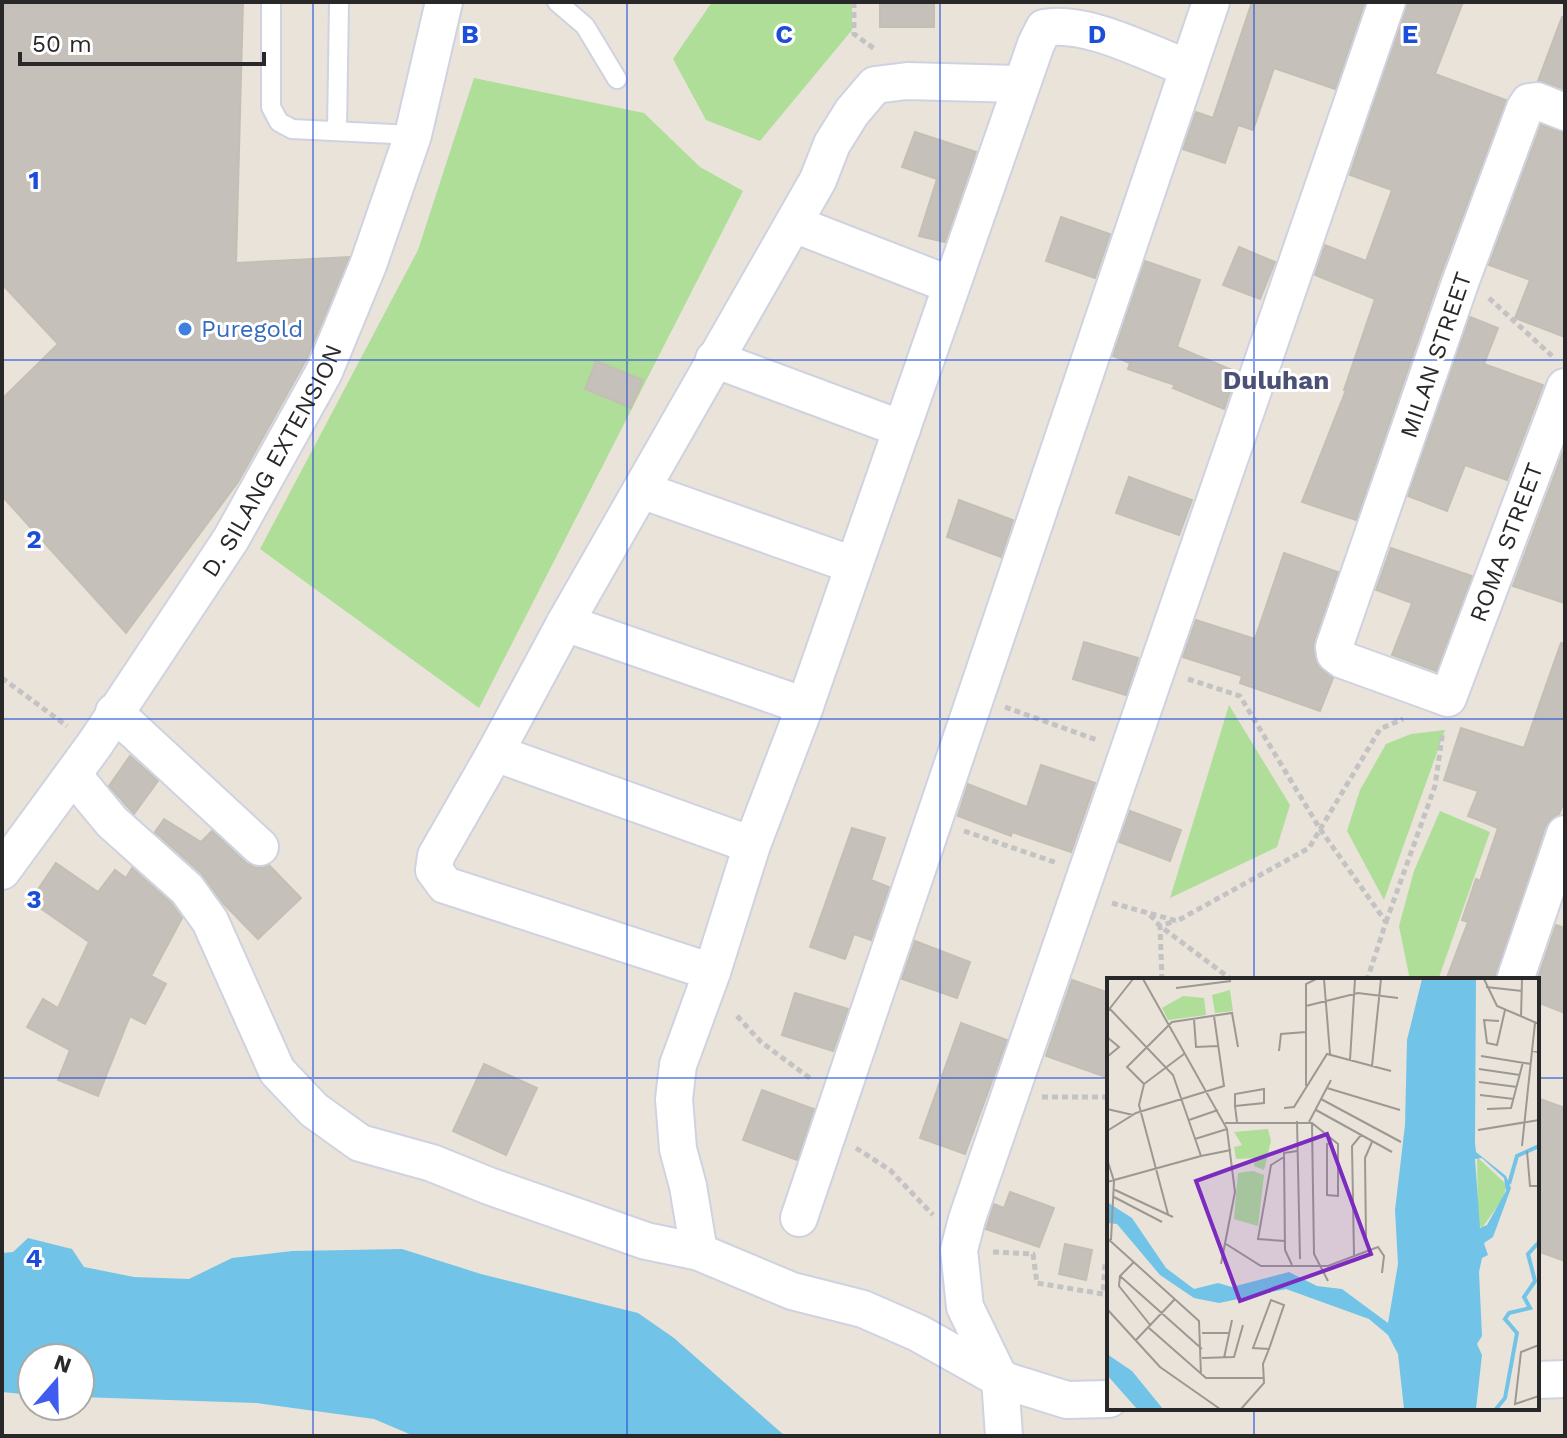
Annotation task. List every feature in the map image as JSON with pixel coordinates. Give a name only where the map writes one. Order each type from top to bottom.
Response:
[{"type":"street","name":"D. SILANG EXTENSION","points":[[2,871],[95,744],[231,539],[324,372],[368,265],[413,135],[444,2]]},
{"type":"street","points":[[799,1218],[1211,2]]},
{"type":"street","points":[[1004,1436],[1000,1379],[965,1307],[959,1250],[967,1219],[1387,2]]},
{"type":"street","points":[[699,1252],[688,1186],[678,1149],[674,1099],[678,1065],[712,972],[752,845],[805,706],[1021,84],[1044,28],[1055,26],[1085,30],[1188,68]]},
{"type":"street","points":[[712,972],[445,885],[434,870],[436,856],[714,359],[794,224],[818,180],[832,144],[852,112],[875,85],[907,81],[1021,84]]},
{"type":"street","name":"MILAN STREET","points":[[1448,698],[1343,660],[1335,654],[1334,647],[1460,283],[1529,102],[1537,101],[1565,112]]},
{"type":"street","points":[[794,224],[951,285]]},
{"type":"street","points":[[714,359],[902,429]]},
{"type":"street","name":"ROMA STREET","points":[[1448,698],[1562,376]]},
{"type":"street","points":[[641,490],[853,565]]},
{"type":"street","points":[[565,623],[805,706]]},
{"type":"street","points":[[114,712],[260,847]]},
{"type":"street","points":[[495,753],[752,845]]},
{"type":"street","points":[[73,775],[112,822],[187,889],[210,921],[277,1071],[314,1110],[360,1143],[432,1163],[646,1241],[699,1252],[792,1291],[863,1309],[918,1333],[1000,1379],[1067,1400],[1107,1399]]},
{"type":"street","points":[[1516,978],[1565,834]]},
{"type":"street","points":[[1539,1380],[1565,1379]]},
{"type":"lane","points":[[271,2],[271,107],[279,122],[292,129],[413,135]]},
{"type":"lane","points":[[337,131],[339,2]]},
{"type":"lane","points":[[557,2],[585,26],[617,79]]},
{"type":"path","points":[[854,2],[854,34],[881,54],[875,85]]},
{"type":"path","points":[[1460,283],[1489,298],[1562,376]]},
{"type":"path","points":[[1157,668],[1240,696],[1320,829],[1386,922]]},
{"type":"path","points":[[2,678],[95,744]]},
{"type":"path","points":[[975,696],[1128,751]]},
{"type":"path","points":[[1160,926],[1177,921],[1309,848],[1380,729],[1448,698]]},
{"type":"path","points":[[1368,978],[1435,786],[1448,698]]},
{"type":"path","points":[[933,820],[1149,914],[1177,921]]},
{"type":"path","points":[[1149,914],[1160,926],[1229,978]]},
{"type":"path","points":[[1160,926],[1162,978]]},
{"type":"path","points":[[737,1016],[761,1042],[812,1080]]},
{"type":"path","points":[[1009,1097],[1107,1097]]},
{"type":"green space","points":[[712,2],[852,2],[852,30],[760,141],[706,120],[673,59]]},
{"type":"green space","points":[[474,78],[644,113],[700,167],[743,191],[479,708],[260,549],[418,250]]},
{"type":"green space","points":[[1229,705],[1290,805],[1277,847],[1170,898]]},
{"type":"green space","points":[[1445,730],[1384,900],[1347,831],[1360,790],[1386,744],[1411,734]]},
{"type":"green space","points":[[1440,811],[1490,832],[1439,978],[1410,978],[1399,926],[1414,871]]},
{"type":"water","points":[[28,1238],[72,1249],[84,1267],[134,1277],[189,1279],[232,1258],[292,1251],[402,1249],[481,1274],[638,1313],[674,1338],[785,1436],[414,1436],[374,1419],[256,1403],[96,1398],[96,1342],[16,1342],[16,1393],[2,1392],[2,1253],[13,1252]]},
{"type":"building","name":"Puregold","points":[[2,2],[243,2],[236,263],[349,257],[307,358],[238,482],[126,633],[2,496],[2,399],[58,344],[2,284]]},
{"type":"building","points":[[880,2],[934,2],[934,27],[880,27]]},
{"type":"building","points":[[1252,2],[1365,2],[1335,89],[1274,68],[1253,130],[1238,125],[1225,163],[1183,149],[1196,112],[1213,118]]},
{"type":"building","points":[[1407,2],[1463,2],[1435,74],[1506,100],[1440,276],[1356,520],[1302,502],[1346,390],[1375,299],[1315,275],[1325,245],[1366,261],[1392,190],[1350,175]]},
{"type":"building","points":[[1562,17],[1565,17],[1565,89],[1538,81]]},
{"type":"building","points":[[1541,125],[1565,133],[1565,337],[1515,318],[1530,280],[1489,265]]},
{"type":"building","points":[[915,132],[976,152],[945,242],[919,236],[937,179],[902,167]]},
{"type":"building","points":[[1061,217],[1110,234],[1095,278],[1046,261]]},
{"type":"building","points":[[1239,247],[1275,262],[1260,299],[1223,285]]},
{"type":"building","points":[[1145,261],[1200,280],[1177,347],[1237,372],[1224,409],[1173,388],[1175,385],[1128,369],[1130,363],[1113,356]]},
{"type":"building","points":[[1470,317],[1498,328],[1484,364],[1543,385],[1507,480],[1465,465],[1447,511],[1408,496]]},
{"type":"building","points":[[596,361],[643,380],[631,408],[585,389]]},
{"type":"building","points":[[1565,447],[1565,603],[1513,586]]},
{"type":"building","points":[[1129,477],[1192,500],[1179,535],[1116,513]]},
{"type":"building","points":[[959,500],[1013,520],[1001,557],[947,537]]},
{"type":"building","points":[[1391,548],[1472,576],[1436,671],[1392,655],[1412,603],[1376,590]]},
{"type":"building","points":[[1284,553],[1338,572],[1314,641],[1317,664],[1333,678],[1320,711],[1240,683],[1242,676],[1183,657],[1196,620],[1255,639]]},
{"type":"building","points":[[1084,642],[1138,658],[1126,695],[1073,679]]},
{"type":"building","points":[[1561,643],[1565,644],[1565,799],[1559,814],[1545,827],[1496,978],[1447,978],[1468,922],[1462,920],[1476,879],[1480,881],[1498,828],[1468,816],[1478,791],[1444,780],[1461,728],[1524,748]]},
{"type":"building","points":[[130,756],[158,781],[134,814],[109,786]]},
{"type":"building","points":[[1041,765],[1095,783],[1071,852],[1012,832],[1011,836],[958,816],[968,784],[1027,807]]},
{"type":"building","points":[[1130,811],[1181,830],[1170,861],[1119,842]]},
{"type":"building","points":[[164,819],[201,842],[212,831],[246,863],[256,868],[269,865],[301,898],[258,939],[223,903],[201,873],[155,832]]},
{"type":"building","points":[[852,828],[885,838],[871,880],[889,887],[871,940],[854,934],[845,959],[810,947]]},
{"type":"building","points":[[56,863],[98,892],[115,870],[126,878],[132,868],[171,903],[182,918],[151,976],[166,984],[145,1024],[130,1016],[98,1096],[58,1080],[70,1050],[27,1027],[43,999],[58,1008],[89,942],[30,901]]},
{"type":"building","points":[[1556,925],[1565,928],[1565,1013],[1539,1003],[1538,978]]},
{"type":"building","points":[[915,941],[970,962],[957,998],[902,979]]},
{"type":"building","points":[[1072,980],[1107,992],[1107,1077],[1046,1056]]},
{"type":"building","points":[[795,993],[848,1009],[833,1051],[782,1035]]},
{"type":"building","points":[[961,1023],[1007,1040],[965,1154],[920,1138]]},
{"type":"building","points":[[484,1064],[537,1088],[506,1155],[453,1131]]},
{"type":"building","points":[[762,1090],[814,1109],[797,1160],[743,1140]]},
{"type":"building","points":[[1539,1099],[1565,1108],[1565,1261],[1539,1252]]},
{"type":"building","points":[[1010,1192],[1054,1208],[1039,1247],[986,1229],[994,1204],[1004,1208]]},
{"type":"building","points":[[1065,1244],[1092,1250],[1086,1280],[1059,1274]]},
{"type":"place","name":"Puregold","points":[[185,329]]},
{"type":"district","name":"Duluhan","points":[[1276,380]]}]
